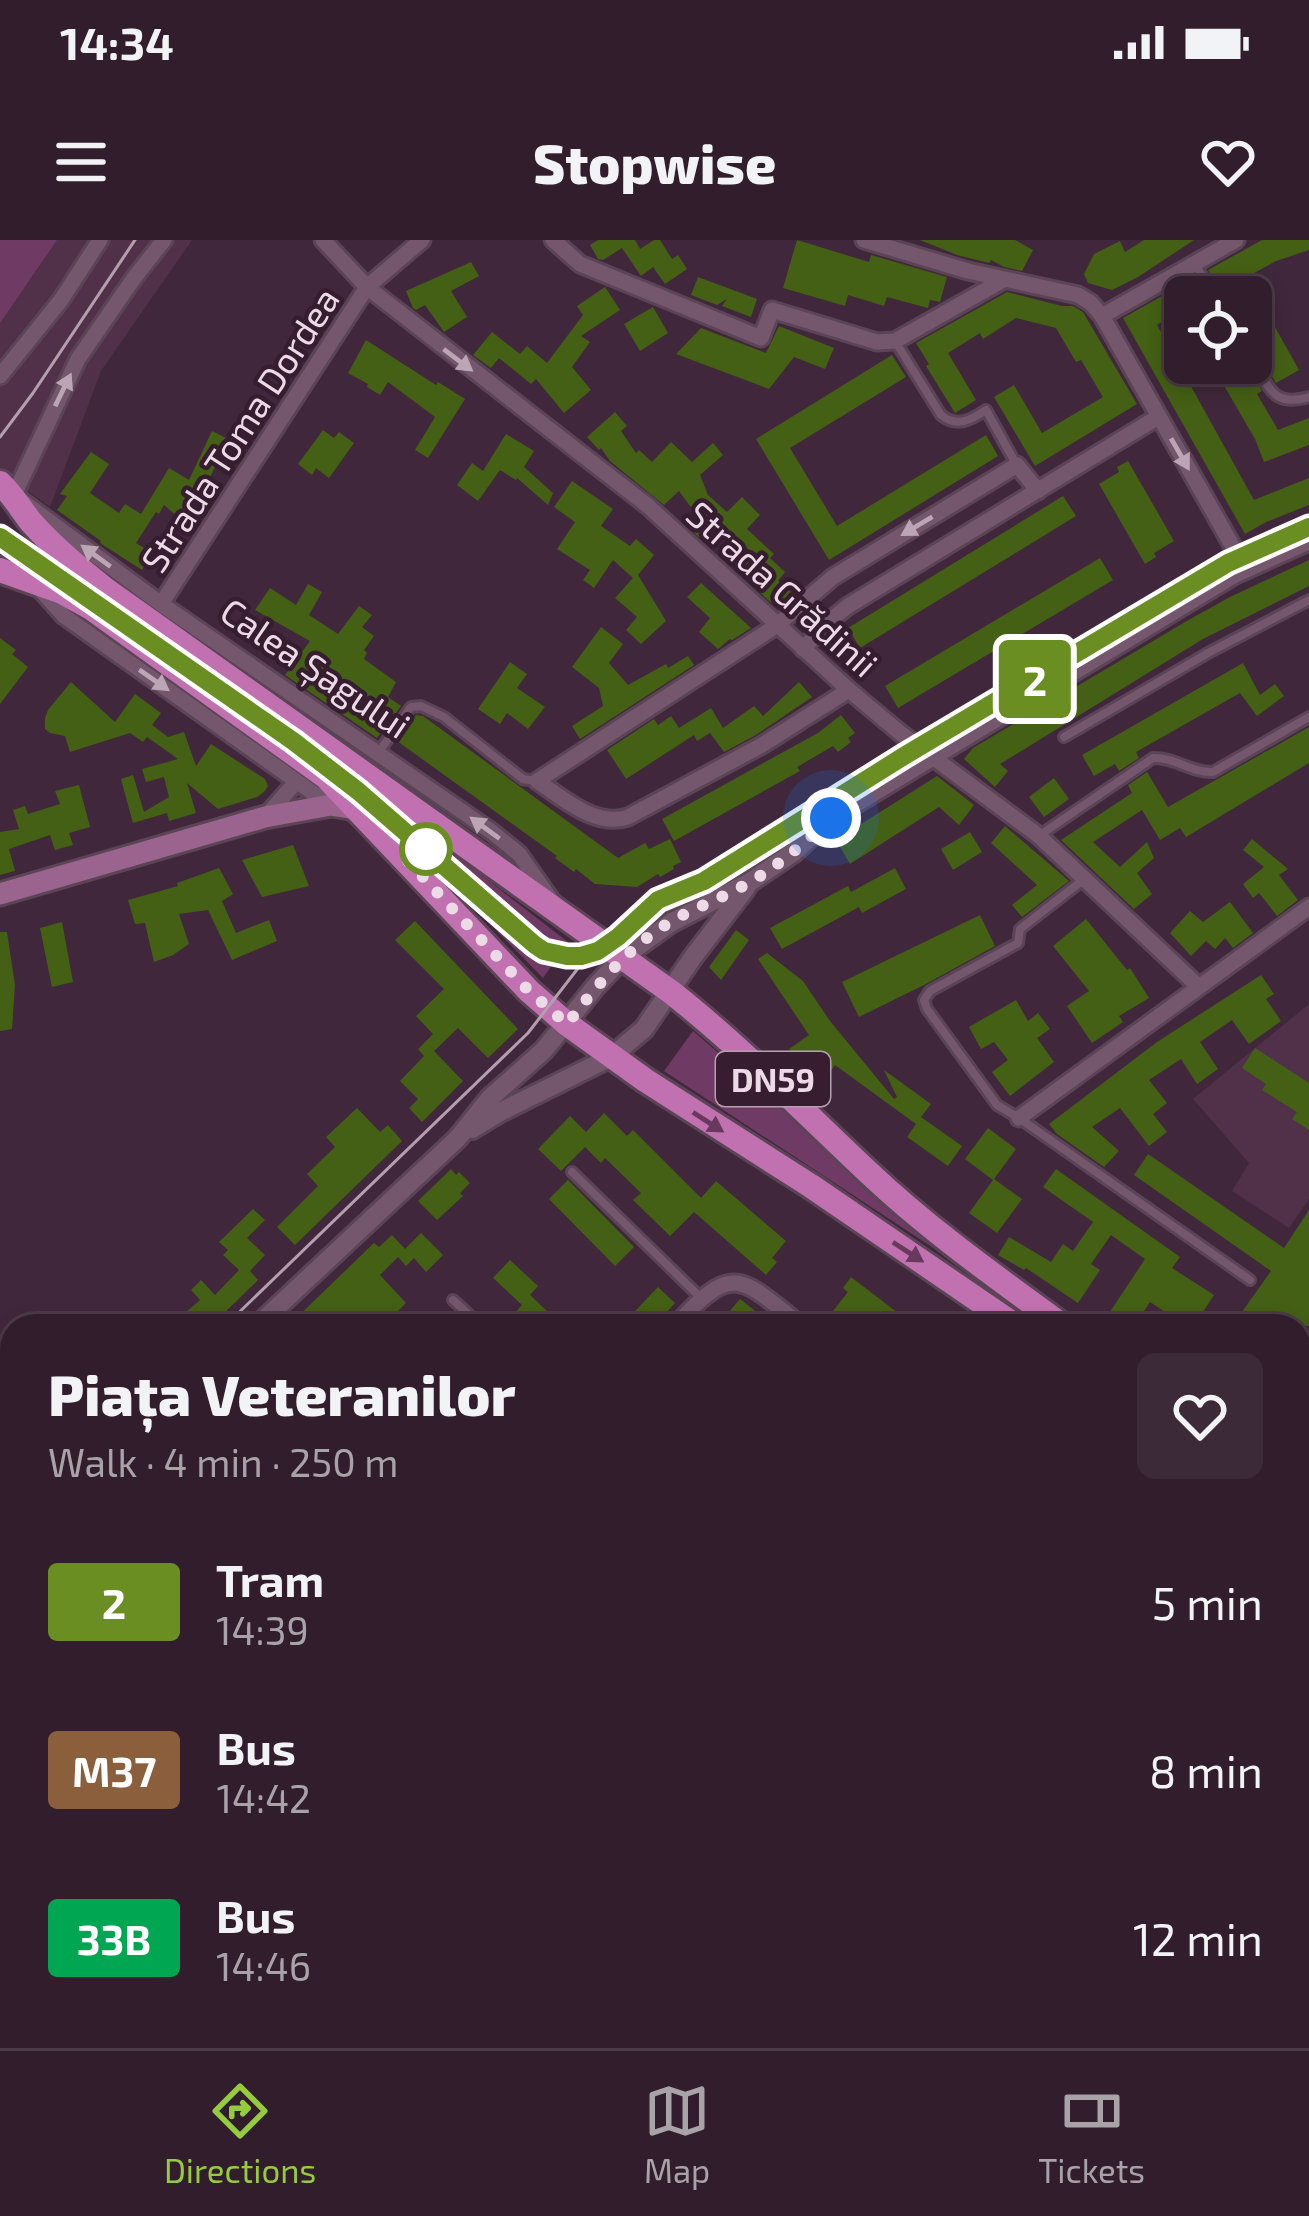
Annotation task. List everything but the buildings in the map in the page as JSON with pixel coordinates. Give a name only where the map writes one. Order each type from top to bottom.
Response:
[{"type":"main road","points":[[0,521],[7,489]]},
{"type":"main road","name":"Calea Șagului","points":[[7,489],[28,519],[104,590],[623,957]]},
{"type":"main road","name":"DN59","points":[[0,570],[91,608],[326,777],[529,991],[567,1024],[999,1314]]},
{"type":"main road","points":[[0,894],[265,817],[331,805],[358,808]]},
{"type":"main road","name":"DN59","points":[[623,957],[749,1057],[930,1226],[1047,1314]]},
{"type":"street","points":[[0,376],[61,300],[100,240]]},
{"type":"street","points":[[7,489],[78,359],[164,240]]},
{"type":"street","name":"Strada Grădinii","points":[[322,240],[367,287],[648,506],[849,690],[1039,836],[1198,986]]},
{"type":"street","name":"Strada Toma Dordea","points":[[161,604],[367,287],[422,240]]},
{"type":"street","points":[[553,240],[580,263],[761,338],[772,310],[877,342],[896,341],[1004,279]]},
{"type":"street","points":[[864,240],[1078,295],[1091,303],[1245,568]]},
{"type":"street","points":[[1102,316],[1236,240]]},
{"type":"street","points":[[803,649],[848,606],[1159,417]]},
{"type":"street","points":[[849,690],[762,745],[615,822],[577,807],[537,781],[776,626],[833,577],[1016,465],[1038,491]]},
{"type":"street","name":"Calea Șagului","points":[[7,489],[161,604],[492,832],[519,854],[561,915]]},
{"type":"street","points":[[270,1314],[458,1138],[489,1099],[544,1050],[623,957],[671,922],[750,882],[794,852],[831,818],[932,756],[1245,568],[1309,540]]},
{"type":"street","points":[[32,580],[64,616],[331,805]]},
{"type":"street","points":[[265,817],[296,782]]},
{"type":"street","points":[[458,1138],[611,1057],[644,1029],[750,882]]},
{"type":"street","points":[[1018,1118],[1309,907]]},
{"type":"street","points":[[686,1314],[716,1287],[733,1283],[758,1290],[787,1314]]},
{"type":"lane","points":[[1194,262],[1202,276]]},
{"type":"lane","points":[[896,341],[941,415],[962,422],[986,410],[1016,465]]},
{"type":"lane","points":[[1268,384],[1276,397],[1288,402],[1309,397]]},
{"type":"lane","points":[[1064,737],[1309,600]]},
{"type":"lane","points":[[378,753],[411,707],[422,706],[444,717],[523,779],[537,781]]},
{"type":"lane","points":[[1039,836],[1153,758],[1166,757],[1199,772],[1213,772],[1309,717]]},
{"type":"lane","points":[[1084,879],[1020,929],[1018,943],[930,992],[926,1009],[997,1105],[1250,1280]]},
{"type":"lane","points":[[572,1172],[701,1298]]},
{"type":"lane","points":[[453,1300],[468,1314]]},
{"type":"shaded area","points":[[0,240],[192,240],[101,371],[50,507],[0,471]]},
{"type":"shaded area","points":[[0,240],[57,240],[0,323]]},
{"type":"shaded area","points":[[414,823],[568,942],[543,978],[401,839]]},
{"type":"shaded area","points":[[1309,1004],[1309,1199],[1289,1228],[1232,1191],[1249,1163],[1193,1099]]},
{"type":"shaded area","points":[[693,1031],[939,1243],[935,1249],[664,1071]]},
{"type":"tram line","points":[[0,437],[135,240]]},
{"type":"tram line","points":[[237,1314],[528,1033],[589,954],[643,901],[700,875],[1225,556],[1309,520]]},
{"type":"tram line","name":"2","points":[[0,537],[293,741],[358,791],[535,945],[574,957],[598,951],[658,900],[704,881],[1228,563],[1309,527]]},
{"type":"tram line","points":[[0,537],[293,741],[358,791],[535,945],[566,956],[598,951]]},
{"type":"route","points":[[426,849],[408,861],[529,991],[567,1024],[623,957],[671,922],[750,882],[794,852],[831,818]]}]
